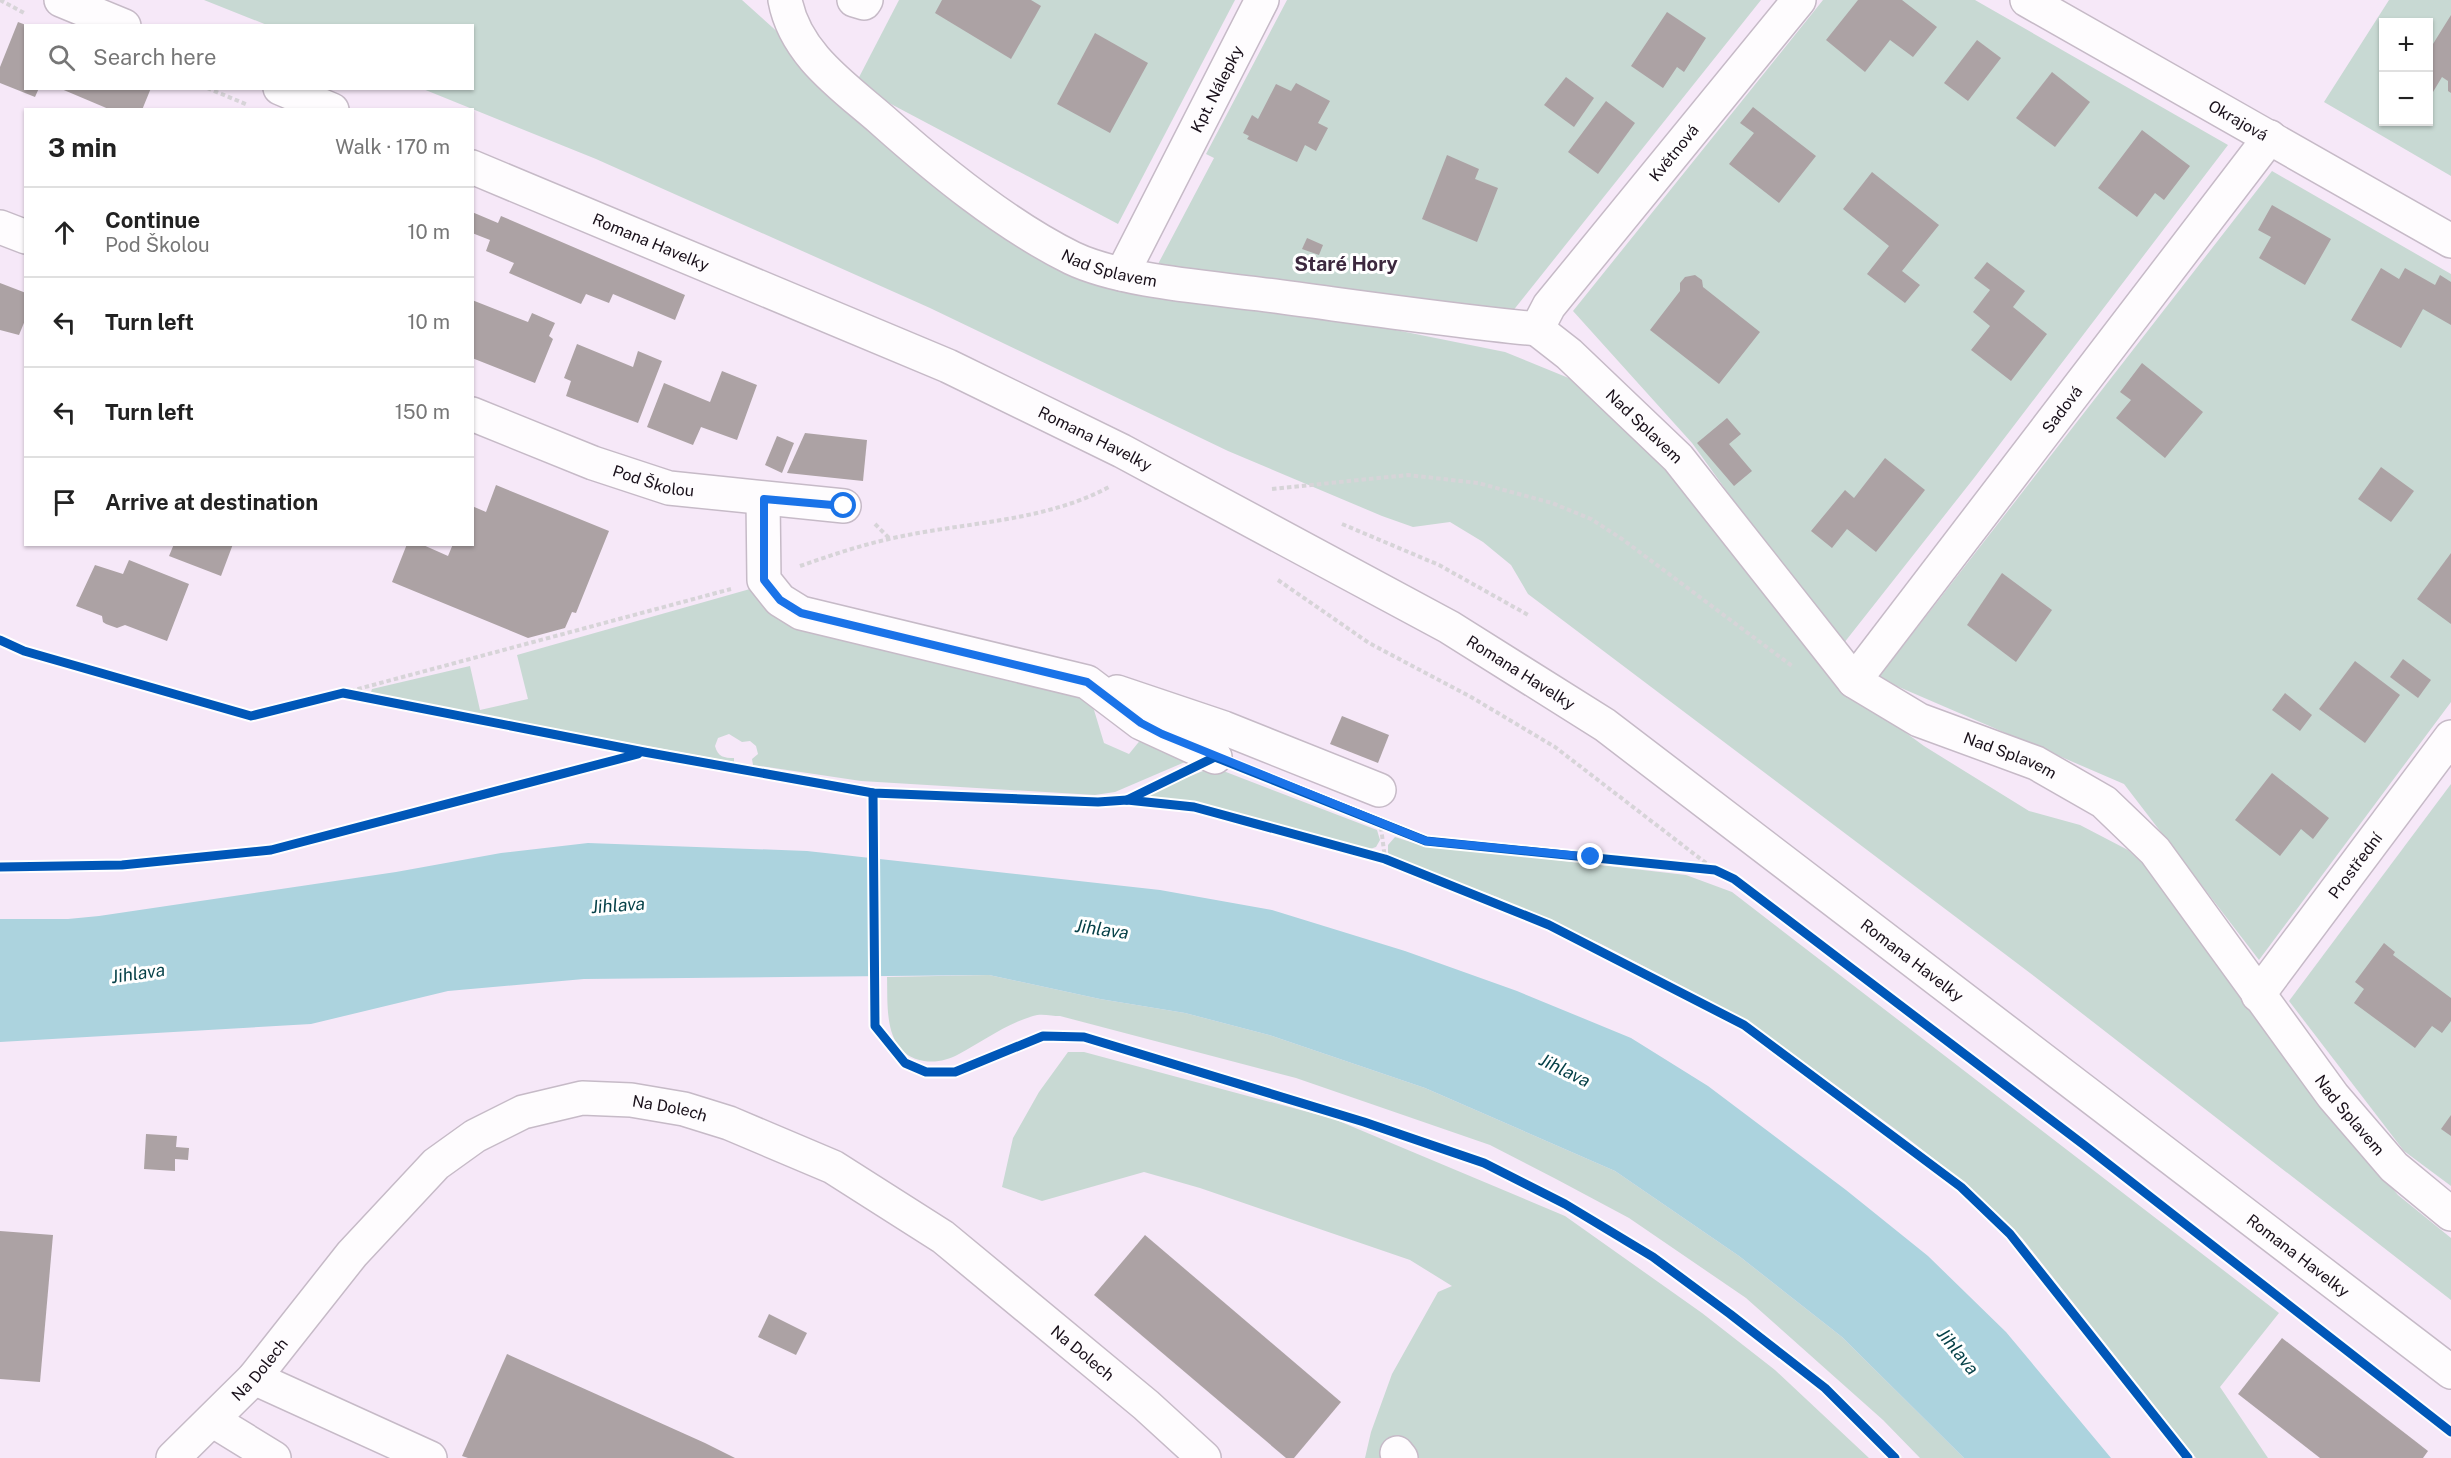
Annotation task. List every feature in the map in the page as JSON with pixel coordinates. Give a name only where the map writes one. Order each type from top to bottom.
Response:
[{"type":"street","points":[[61,0],[119,24]]},
{"type":"street","name":"Nad Splavem","points":[[785,0],[787,13],[807,52],[910,145],[994,211],[1073,258],[1122,274],[1213,288],[1543,318],[1569,354],[1678,458],[1854,681],[1919,720],[2036,763],[2104,802],[2156,851],[2333,1096],[2394,1167],[2451,1214]]},
{"type":"street","points":[[854,0],[864,3],[866,0]]},
{"type":"street","name":"Kpt. Nálepky","points":[[1122,274],[1262,0]]},
{"type":"street","name":"Květnová","points":[[1543,318],[1799,0]]},
{"type":"street","name":"Okrajová","points":[[2027,0],[2451,241]]},
{"type":"street","points":[[285,90],[327,108]]},
{"type":"street","name":"Sadová","points":[[1854,681],[2270,137]]},
{"type":"street","name":"Romana Havelky","points":[[474,168],[948,366],[1132,456],[1449,627],[1605,725],[2451,1372]]},
{"type":"street","points":[[0,227],[24,236]]},
{"type":"street","name":"Pod Školou","points":[[474,415],[593,463],[669,488],[844,506]]},
{"type":"street","points":[[764,499],[764,580],[780,600],[801,613],[1087,682],[1224,728],[1374,805]]},
{"type":"street","points":[[1087,682],[1141,723],[1215,757]]},
{"type":"street","name":"Prostřední","points":[[2258,995],[2451,737]]},
{"type":"street","name":"Na Dolech","points":[[173,1458],[254,1378],[352,1254],[436,1164],[475,1136],[523,1112],[582,1098],[631,1100],[684,1109],[729,1123],[832,1167],[943,1237],[1146,1405],[1204,1458]]},
{"type":"street","points":[[254,1378],[430,1458]]},
{"type":"street","points":[[212,1420],[274,1458]]},
{"type":"path","points":[[212,90],[249,105]]},
{"type":"path","points":[[1276,494],[1266,490],[1408,475],[1478,483],[1552,503],[1591,519],[1622,539],[1795,668]]},
{"type":"path","points":[[332,696],[492,651],[764,580],[839,552],[889,538],[1047,510],[1098,493],[1118,483]]},
{"type":"path","points":[[1336,521],[1439,565],[1530,616]]},
{"type":"path","points":[[1272,576],[1369,643],[1471,697],[1555,747],[1714,870],[1724,874]]},
{"type":"path","points":[[343,693],[366,698]]},
{"type":"path","points":[[1374,805],[1386,826],[1385,859]]},
{"type":"path","points":[[1375,856],[1395,863]]},
{"type":"path","points":[[1691,868],[1714,870]]},
{"type":"shaded area","points":[[204,0],[742,0],[909,150],[1072,271],[1161,299],[1361,323],[1505,352],[1598,390],[1854,695],[1924,746],[2029,811],[2080,825],[2128,850],[2154,874],[2326,1109],[2398,1195],[2451,1238],[2451,1300],[2030,973],[1528,594],[1511,565],[1483,542],[1450,522],[1413,527],[1382,516],[1228,451],[930,308],[596,159],[425,90],[474,90],[474,24],[264,24]]},
{"type":"shaded area","points":[[899,0],[1235,0],[1118,224],[855,85]]},
{"type":"shaded area","points":[[1287,0],[1761,0],[1508,317],[1157,266],[1214,158],[1206,154]]},
{"type":"shaded area","points":[[1823,0],[1975,0],[2228,145],[1974,478],[1840,648],[1692,443],[1573,311]]},
{"type":"shaded area","points":[[2389,0],[2451,0],[2451,176],[2324,102]]},
{"type":"shaded area","points":[[2272,171],[2451,274],[2451,702],[2259,960],[2124,784],[1878,678]]},
{"type":"shaded area","points":[[750,589],[765,609],[779,618],[1087,699],[1094,710],[1104,743],[1129,754],[1142,738],[1192,759],[1115,792],[1095,795],[861,781],[753,765],[752,759],[758,754],[756,746],[750,741],[742,742],[729,734],[718,738],[715,746],[720,755],[734,758],[734,762],[375,696],[371,692],[372,689],[470,666],[480,710],[528,699],[517,655]]},
{"type":"shaded area","points":[[1213,767],[1377,830],[1380,840],[1376,847],[1367,850],[1215,807],[1184,801],[1138,797]]},
{"type":"shaded area","points":[[2451,784],[2451,1186],[2404,1151],[2289,1001]]},
{"type":"shaded area","points":[[1395,837],[1417,844],[1686,875],[1732,892],[2279,1313],[2220,1387],[2268,1458],[2196,1458],[2022,1238],[1944,1167],[1785,1048],[1707,999],[1601,944],[1497,897],[1395,859],[1388,853],[1388,845]]},
{"type":"shaded area","points":[[989,975],[1100,999],[1185,1013],[1269,1035],[1425,1088],[1615,1171],[1739,1256],[1842,1337],[1964,1458],[1920,1458],[1883,1420],[1746,1298],[1629,1218],[1490,1145],[1296,1078],[1060,1016],[1039,1015],[1023,1019],[951,1058],[933,1062],[911,1057],[901,1049],[890,1028],[887,977]]},
{"type":"shaded area","points":[[1068,1052],[1084,1052],[1334,1119],[1565,1216],[1702,1313],[1775,1370],[1869,1458],[1365,1458],[1371,1432],[1392,1374],[1438,1292],[1452,1286],[1410,1260],[1200,1188],[1144,1172],[1042,1201],[1002,1187],[1013,1138],[1039,1092]]},
{"type":"water","name":"Jihlava","points":[[588,843],[807,851],[1160,890],[1272,910],[1405,951],[1517,991],[1631,1038],[1708,1086],[1846,1190],[1928,1256],[2006,1332],[2111,1458],[1964,1458],[1842,1337],[1739,1256],[1615,1171],[1425,1088],[1269,1035],[1185,1013],[1100,999],[989,975],[584,979],[448,991],[311,1024],[0,1042],[0,919],[68,919],[99,916],[396,872],[501,853]]},
{"type":"building","points":[[942,0],[1031,0],[1041,6],[1011,59],[935,13]]},
{"type":"building","points":[[1858,0],[1902,0],[1937,27],[1913,57],[1890,40],[1865,72],[1826,40]]},
{"type":"building","points":[[1667,12],[1706,38],[1684,72],[1677,67],[1663,88],[1631,66]]},
{"type":"building","points":[[2451,15],[2451,93],[2448,91],[2448,81],[2442,77],[2433,92],[2433,44]]},
{"type":"building","points":[[18,22],[24,24],[24,90],[38,90],[35,97],[0,83],[0,67]]},
{"type":"building","points":[[1095,33],[1148,63],[1110,133],[1057,104]]},
{"type":"building","points":[[1977,40],[2001,58],[1968,101],[1944,83]]},
{"type":"building","points":[[2052,72],[2090,102],[2055,147],[2016,118]]},
{"type":"building","points":[[1566,77],[1594,98],[1574,127],[1544,105]]},
{"type":"building","points":[[1296,83],[1330,101],[1318,123],[1328,128],[1316,151],[1305,145],[1297,162],[1247,139],[1249,136],[1243,133],[1252,115],[1258,119],[1276,84],[1291,91]]},
{"type":"building","points":[[64,90],[150,90],[143,108],[106,108]]},
{"type":"building","points":[[1606,101],[1635,123],[1598,174],[1568,152]]},
{"type":"building","points":[[1753,107],[1816,156],[1779,203],[1729,164],[1754,133],[1740,123]]},
{"type":"building","points":[[2142,130],[2190,166],[2164,200],[2155,193],[2137,217],[2098,188]]},
{"type":"building","points":[[1447,155],[1479,169],[1475,179],[1498,188],[1477,242],[1422,219]]},
{"type":"building","points":[[1872,172],[1939,225],[1902,271],[1920,285],[1905,303],[1867,274],[1889,246],[1843,209]]},
{"type":"building","points":[[2272,205],[2331,239],[2305,285],[2259,258],[2271,237],[2258,230]]},
{"type":"building","points":[[474,213],[498,223],[501,216],[685,295],[675,320],[613,294],[609,303],[586,294],[581,304],[509,273],[514,263],[486,251],[490,240],[474,234]]},
{"type":"building","points":[[1307,238],[1323,245],[1319,255],[1302,249]]},
{"type":"building","points":[[1987,262],[2025,291],[2013,307],[2047,334],[2011,381],[1971,350],[1990,326],[1973,312],[1990,290],[1974,278]]},
{"type":"building","points":[[2381,268],[2399,279],[2405,268],[2435,285],[2440,275],[2451,282],[2451,325],[2423,309],[2401,348],[2351,320]]},
{"type":"building","points":[[1695,275],[1702,280],[1703,287],[1760,332],[1719,384],[1650,330],[1680,291],[1680,283],[1685,277]]},
{"type":"building","points":[[0,283],[24,292],[24,323],[19,335],[0,330]]},
{"type":"building","points":[[474,301],[528,322],[532,313],[555,323],[549,336],[553,339],[535,383],[474,359]]},
{"type":"building","points":[[577,344],[633,367],[638,351],[662,361],[638,423],[566,396],[571,381],[564,378]]},
{"type":"building","points":[[2142,363],[2203,412],[2165,458],[2116,418],[2131,400],[2120,392]]},
{"type":"building","points":[[722,371],[757,385],[737,440],[701,427],[693,445],[647,427],[664,383],[710,402]]},
{"type":"building","points":[[1727,418],[1741,434],[1729,444],[1752,471],[1734,486],[1697,443]]},
{"type":"building","points":[[805,433],[867,440],[863,481],[787,473]]},
{"type":"building","points":[[777,436],[794,443],[782,473],[765,465]]},
{"type":"building","points":[[1885,458],[1925,490],[1876,552],[1847,529],[1832,548],[1811,531],[1845,490],[1854,498]]},
{"type":"building","points":[[2381,467],[2414,491],[2391,522],[2358,499]]},
{"type":"building","points":[[496,485],[609,531],[576,613],[572,612],[565,628],[528,638],[392,582],[406,546],[426,546],[448,556],[452,546],[474,546],[474,507],[486,512]]},
{"type":"building","points":[[173,546],[232,546],[221,576],[169,556]]},
{"type":"building","points":[[2451,553],[2451,624],[2417,599]]},
{"type":"building","points":[[129,560],[189,584],[167,641],[125,625],[117,628],[106,624],[102,616],[76,606],[95,565],[123,574]]},
{"type":"building","points":[[2002,573],[2052,610],[2016,662],[1967,625]]},
{"type":"building","points":[[2403,659],[2431,680],[2418,698],[2390,677]]},
{"type":"building","points":[[2355,661],[2400,695],[2365,743],[2319,709]]},
{"type":"building","points":[[2285,693],[2312,715],[2300,731],[2272,710]]},
{"type":"building","points":[[1342,716],[1389,735],[1378,763],[1330,744]]},
{"type":"building","points":[[2272,773],[2329,818],[2313,839],[2301,829],[2280,856],[2235,820]]},
{"type":"building","points":[[2384,943],[2395,952],[2393,955],[2451,998],[2451,1021],[2442,1033],[2432,1026],[2415,1048],[2354,1003],[2364,989],[2355,982]]},
{"type":"building","points":[[2451,1115],[2451,1136],[2441,1129]]},
{"type":"building","points":[[146,1134],[177,1136],[176,1147],[189,1148],[188,1160],[175,1159],[175,1171],[144,1169]]},
{"type":"building","points":[[0,1231],[53,1235],[40,1382],[0,1379]]},
{"type":"building","points":[[1145,1235],[1341,1402],[1294,1458],[1286,1458],[1094,1295]]},
{"type":"building","points":[[769,1314],[807,1333],[796,1355],[758,1337]]},
{"type":"building","points":[[2282,1338],[2428,1451],[2423,1458],[2320,1458],[2238,1394]]},
{"type":"building","points":[[507,1354],[735,1458],[468,1458],[462,1456]]},
{"type":"cycle path","points":[[0,640],[24,651],[251,716],[343,693],[644,752],[873,793],[1098,802],[1127,800],[1194,807],[1385,859],[1549,925],[1744,1025],[1961,1187],[2010,1234],[2188,1458]]},
{"type":"cycle path","points":[[0,867],[122,865],[271,850],[638,754]]},
{"type":"cycle path","points":[[1127,800],[1215,757],[1426,841],[1715,870],[1734,879],[2084,1145],[2451,1432]]},
{"type":"cycle path","points":[[873,793],[875,1026],[905,1063],[926,1072],[955,1072],[1043,1036],[1084,1037],[1364,1122],[1484,1163],[1565,1204],[1653,1257],[1825,1388],[1895,1458]]},
{"type":"district","name":"Staré Hory","points":[[1346,264]]},
{"type":"route","points":[[844,506],[764,499],[764,580],[780,600],[801,613],[1087,682],[1141,723],[1162,734],[1426,841],[1591,857]]}]
